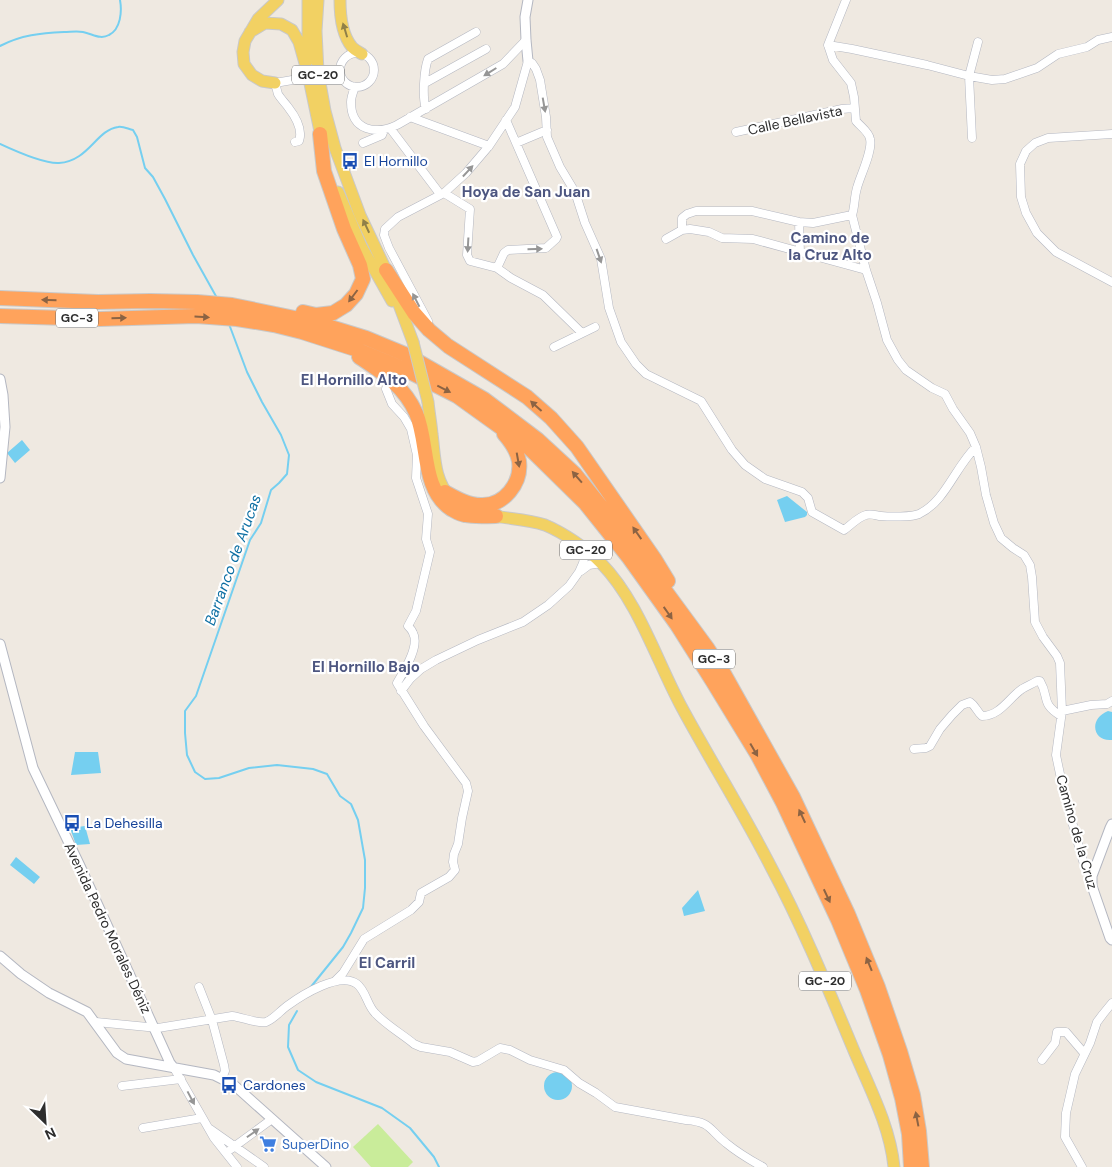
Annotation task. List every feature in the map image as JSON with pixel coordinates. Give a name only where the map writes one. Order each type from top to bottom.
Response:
[{"type":"highway","points":[[296,314],[316,315],[333,313],[346,305],[356,294],[363,279],[360,265],[344,229],[324,171],[320,134]]},
{"type":"highway","points":[[386,270],[414,313],[429,330],[448,346],[527,397],[551,418],[577,448],[654,558],[708,649]]},
{"type":"highway","name":"GC-3","points":[[0,298],[98,302],[197,302],[296,314],[366,338],[407,356],[484,399],[537,439],[575,474],[625,536],[708,649],[728,680],[793,797],[848,914],[878,986],[913,1095],[918,1122],[922,1167]]},
{"type":"highway","name":"GC-3","points":[[0,316],[100,319],[196,316],[238,319],[274,325],[358,350],[404,369],[457,396],[528,446],[579,497],[623,550],[677,625],[757,754],[783,803],[838,920],[867,990],[890,1055],[902,1098],[909,1134],[911,1167]]},
{"type":"highway","points":[[337,344],[387,376],[401,389],[420,424],[430,479],[440,500],[456,512],[464,515],[496,516]]},
{"type":"highway","points":[[445,492],[466,502],[482,506],[500,500],[514,487],[519,469],[516,449],[492,420]]},
{"type":"main road","points":[[275,83],[262,82],[252,75],[244,64],[243,52],[244,41],[258,19],[278,0]]},
{"type":"main road","name":"GC-20","points":[[308,0],[303,76],[329,170],[362,246],[386,292],[404,319]]},
{"type":"main road","name":"GC-20","points":[[318,0],[316,32],[318,72],[325,111],[349,188],[386,270],[413,342],[428,402],[435,464],[445,492],[458,505],[473,511],[545,525],[586,549],[601,563],[621,587],[636,612],[672,689],[748,824],[805,935],[876,1103],[890,1144],[894,1167]]},
{"type":"main road","points":[[340,0],[348,41],[353,48],[362,54]]},
{"type":"main road","points":[[250,32],[266,23],[281,24],[292,30],[299,42],[303,76]]},
{"type":"street","points":[[441,341],[424,315],[384,235],[398,217],[442,194],[466,173],[489,146],[515,107],[528,61],[525,16],[528,0]]},
{"type":"street","points":[[846,0],[828,45],[927,64],[969,76],[992,80],[1005,79],[1037,68],[1058,54],[1087,47],[1098,40],[1112,37]]},
{"type":"street","points":[[423,110],[428,59],[476,32]]},
{"type":"street","points":[[355,87],[351,104],[355,119],[362,126],[370,129],[387,129],[414,119],[423,110],[503,64],[526,40]]},
{"type":"street","points":[[972,138],[969,76],[978,42]]},
{"type":"street","name":"Camino de la Cruz","points":[[828,45],[833,60],[851,83],[856,121],[871,140],[870,152],[856,190],[852,215],[887,340],[906,370],[932,388],[945,394],[970,433],[976,447],[994,523],[1001,538],[1024,555],[1030,565],[1035,622],[1060,663],[1061,714],[1056,755],[1064,793],[1083,860],[1092,876],[1092,886],[1111,939]]},
{"type":"street","points":[[425,83],[486,49]]},
{"type":"street","points":[[362,54],[371,61],[374,71],[370,82],[360,87],[355,87],[345,82],[340,73],[340,68],[346,58],[351,55],[362,54]]},
{"type":"street","points":[[528,61],[536,69],[540,80],[547,137],[560,167],[575,192],[585,223],[601,259],[609,308],[621,342],[636,364],[646,374],[701,401],[732,450],[744,465],[765,479],[802,492],[808,498],[812,512],[844,530],[859,518],[868,514],[884,516],[917,515],[927,509],[941,496],[968,454],[976,447]]},
{"type":"street","points":[[278,95],[275,83],[303,76],[340,73]]},
{"type":"street","points":[[262,82],[278,95],[288,107],[300,132],[300,139],[295,142]]},
{"type":"street","name":"Calle Bellavista","points":[[736,132],[854,108]]},
{"type":"street","points":[[414,119],[489,146]]},
{"type":"street","points":[[497,268],[504,253],[508,250],[546,248],[557,237],[506,120]]},
{"type":"street","points":[[363,143],[382,135],[387,129]]},
{"type":"street","points":[[387,129],[442,194],[470,209],[467,255],[470,261],[497,268],[511,278],[544,295],[582,333]]},
{"type":"street","points":[[516,143],[547,130]]},
{"type":"street","points":[[1112,134],[1048,138],[1035,143],[1026,151],[1020,164],[1021,197],[1026,213],[1037,233],[1056,252],[1112,282]]},
{"type":"street","points":[[682,230],[682,218],[696,211],[752,211],[799,222],[812,223],[852,215]]},
{"type":"street","points":[[799,222],[800,253]]},
{"type":"street","points":[[666,239],[682,230],[690,229],[709,232],[722,238],[753,239],[866,270]]},
{"type":"street","points":[[554,347],[595,327]]},
{"type":"street","points":[[0,379],[5,427],[0,478]]},
{"type":"street","points":[[96,1022],[158,1028],[232,1016],[265,1022],[304,994],[336,980],[344,973],[364,939],[411,910],[419,902],[421,892],[449,877],[455,870],[454,854],[458,844],[468,791],[466,783],[424,726],[397,683],[408,664],[415,642],[414,633],[408,626],[416,611],[430,552],[426,539],[428,514],[416,478],[417,455],[411,429],[404,417],[392,404],[386,389]]},
{"type":"street","points":[[401,691],[421,668],[478,640],[523,622],[548,605],[569,586],[579,572],[586,549]]},
{"type":"street","points":[[579,572],[589,565],[601,563]]},
{"type":"street","name":"Avenida Pedro Morales Déniz","points":[[0,644],[33,768],[174,1068]]},
{"type":"street","points":[[914,749],[930,746],[940,729],[962,705],[970,702],[979,714],[989,716],[1006,705],[1021,690],[1037,681],[1040,681],[1042,685],[1048,705],[1053,711],[1061,714],[1091,705],[1107,704],[1112,701]]},
{"type":"street","points":[[1092,876],[1112,824]]},
{"type":"street","points":[[0,956],[21,974],[87,1012],[117,1053],[126,1059],[214,1075],[234,1085],[326,1167]]},
{"type":"street","points":[[336,980],[349,980],[356,984],[362,990],[375,1012],[414,1044],[450,1052],[473,1062],[500,1048],[510,1050],[530,1060],[564,1070],[578,1083],[615,1107],[706,1124],[724,1142],[763,1167]]},
{"type":"street","points":[[199,987],[212,1020],[224,1065],[225,1071],[222,1078]]},
{"type":"street","points":[[1082,1167],[1065,1137],[1066,1113],[1076,1074],[1084,1053],[1090,1043],[1097,1022],[1112,1003]]},
{"type":"street","points":[[1042,1060],[1055,1043],[1057,1032],[1066,1032],[1084,1053]]},
{"type":"street","points":[[158,1065],[164,1059],[165,1052]]},
{"type":"street","points":[[174,1068],[214,1138],[237,1167]]},
{"type":"street","points":[[122,1086],[181,1079]]},
{"type":"street","points":[[143,1128],[202,1118]]},
{"type":"street","points":[[226,1152],[272,1120]]},
{"type":"street","points":[[208,1128],[264,1167]]},
{"type":"green space","points":[[378,1124],[413,1162],[408,1167],[371,1167],[353,1147]]},
{"type":"water","points":[[22,440],[30,450],[15,463],[7,453]]},
{"type":"water","points":[[787,496],[807,512],[805,517],[785,522],[777,500]]},
{"type":"water","points":[[1108,711],[1112,712],[1112,740],[1106,740],[1101,737],[1095,729],[1098,719]]},
{"type":"water","points":[[75,752],[98,752],[101,773],[71,775]]},
{"type":"water","points":[[85,826],[90,844],[76,845],[70,828]]},
{"type":"water","points":[[16,857],[40,877],[34,884],[10,865]]},
{"type":"water","points":[[698,890],[705,911],[684,916],[682,908]]},
{"type":"water","points":[[558,1072],[568,1076],[572,1086],[568,1096],[558,1100],[548,1096],[544,1086],[548,1076]]},
{"type":"waterway","name":"Barranco de Arucas","points":[[0,46],[23,37],[47,33],[83,32],[99,37],[109,35],[116,29],[118,24],[121,14],[120,0]]},
{"type":"waterway","name":"Barranco de Arucas","points":[[0,144],[37,159],[59,163],[78,157],[110,129],[124,127],[133,130],[137,137],[145,168],[153,177],[217,298]]},
{"type":"waterway","name":"Barranco de Arucas","points":[[229,324],[247,372],[281,435],[289,455],[287,474],[271,490],[261,523],[250,540],[196,696],[185,711],[187,755],[195,772],[205,779],[219,778],[249,768],[277,765],[313,769],[327,774],[340,796],[351,804],[358,820],[365,860],[363,908],[343,947],[310,988]]},
{"type":"waterway","name":"Barranco de Arucas","points":[[297,1011],[289,1025],[288,1047],[298,1070],[316,1082],[382,1108],[410,1128],[434,1157],[439,1167]]},
{"type":"place","name":"El Hornillo","points":[[350,161]]},
{"type":"place","name":"La Dehesilla","points":[[72,823]]},
{"type":"place","name":"Cardones","points":[[229,1085]]},
{"type":"place","name":"SuperDino","points":[[268,1144]]},
{"type":"district","name":"Hoya de San Juan","points":[[526,192]]},
{"type":"district","name":"Camino de la Cruz Alto","points":[[830,246]]},
{"type":"district","name":"El Hornillo Alto","points":[[354,380]]},
{"type":"district","name":"El Hornillo Bajo","points":[[366,667]]},
{"type":"district","name":"El Carril","points":[[387,963]]}]
